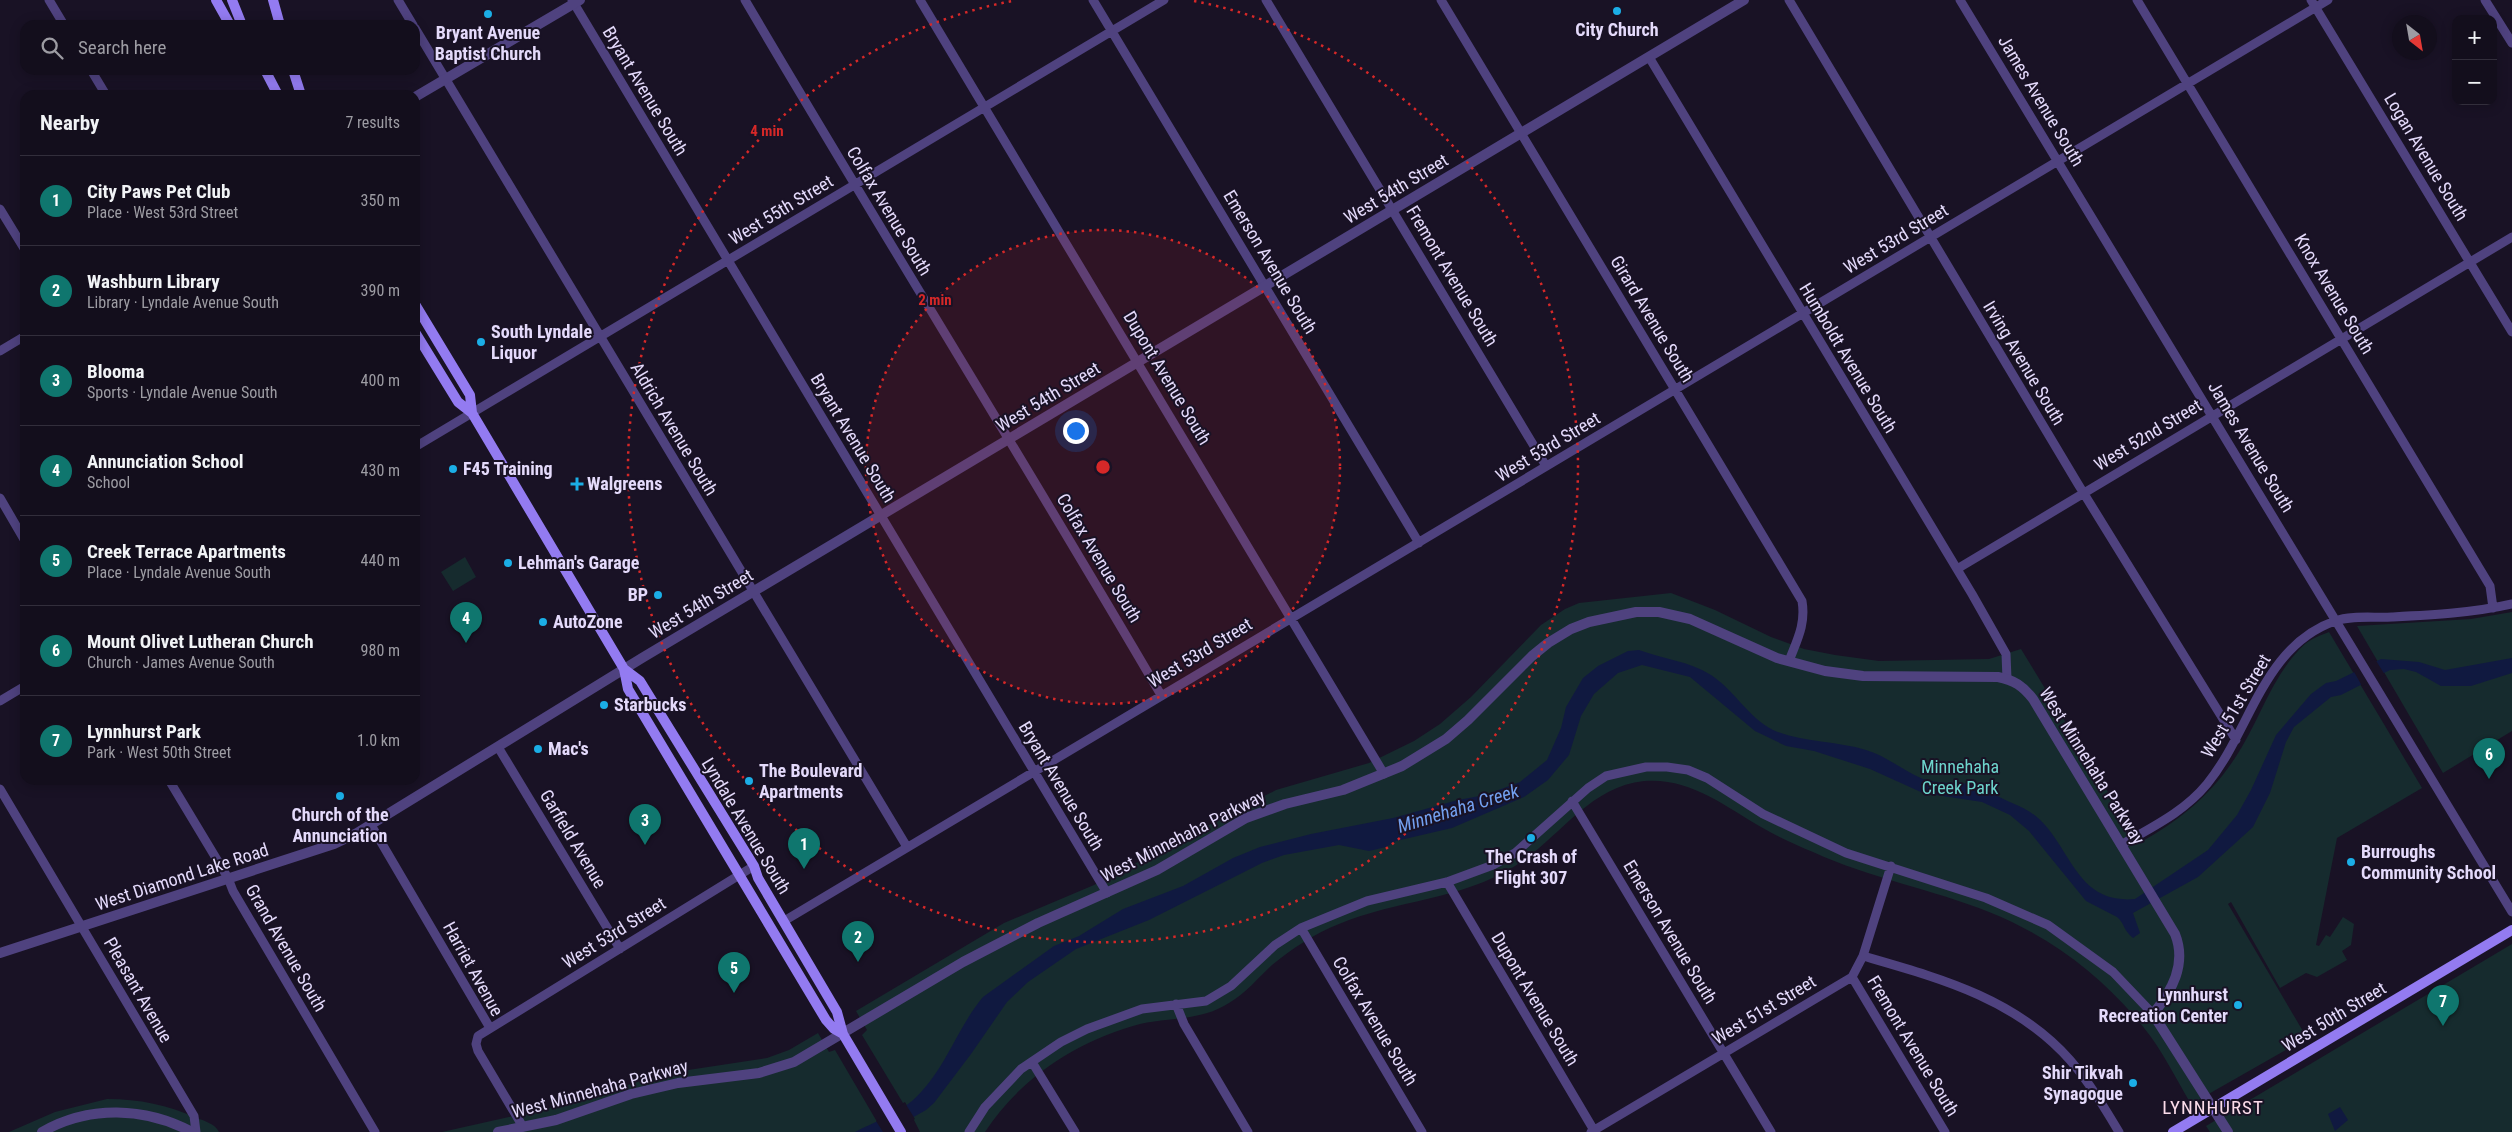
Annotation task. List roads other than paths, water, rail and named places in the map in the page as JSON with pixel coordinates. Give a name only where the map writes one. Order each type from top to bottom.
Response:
[{"type":"main road","points":[[216,0],[227,20]]},
{"type":"main road","points":[[232,0],[240,20]]},
{"type":"main road","points":[[273,0],[279,20]]},
{"type":"main road","points":[[264,75],[275,90]]},
{"type":"main road","points":[[268,75],[275,90]]},
{"type":"main road","points":[[295,75],[299,90]]},
{"type":"main road","name":"Lyndale Avenue South","points":[[420,312],[470,395],[472,413]]},
{"type":"main road","name":"Lyndale Avenue South","points":[[420,340],[458,402],[472,413],[624,669],[628,689],[826,1020],[843,1034],[901,1132]]},
{"type":"main road","name":"Lyndale Avenue South","points":[[624,669],[640,681],[754,866],[758,878],[840,1016],[843,1034]]},
{"type":"main road","name":"West 50th Street","points":[[2173,1132],[2512,930]]},
{"type":"street","points":[[48,0],[61,20]]},
{"type":"street","name":"Aldrich Avenue South","points":[[398,0],[410,20]]},
{"type":"street","name":"Colfax Avenue South","points":[[746,0],[854,185],[1010,439],[1161,695]]},
{"type":"street","name":"Dupont Avenue South","points":[[920,0],[986,106],[1384,774]]},
{"type":"street","name":"Emerson Avenue South","points":[[1093,0],[1419,543]]},
{"type":"street","name":"West 55th Street","points":[[420,444],[1164,0]]},
{"type":"street","name":"Fremont Avenue South","points":[[1266,0],[1546,466]]},
{"type":"street","name":"Girard Avenue South","points":[[1441,0],[1802,601],[1804,615],[1802,627],[1789,661]]},
{"type":"street","name":"West 54th Street","points":[[371,825],[624,669],[1744,0]]},
{"type":"street","name":"Irving Avenue South","points":[[1789,0],[2083,493],[2236,740]]},
{"type":"street","name":"James Avenue South","points":[[1960,0],[2512,912]]},
{"type":"street","name":"Knox Avenue South","points":[[2137,0],[2490,586],[2493,608]]},
{"type":"street","name":"West 53rd Street","points":[[784,920],[1419,543],[2058,160],[2188,85],[2313,4],[2328,0]]},
{"type":"street","points":[[2485,0],[2512,43]]},
{"type":"street","points":[[420,94],[575,1]]},
{"type":"street","name":"Bryant Avenue South","points":[[575,1],[727,261],[1107,893]]},
{"type":"street","name":"Logan Avenue South","points":[[2313,4],[2512,332]]},
{"type":"street","name":"Aldrich Avenue South","points":[[420,36],[907,847]]},
{"type":"street","name":"Humboldt Avenue South","points":[[1649,57],[1957,569],[2006,654],[2007,679]]},
{"type":"street","points":[[94,75],[103,90]]},
{"type":"street","points":[[0,209],[20,242]]},
{"type":"street","name":"West 52nd Street","points":[[1957,569],[2512,238]]},
{"type":"street","points":[[0,351],[20,339]]},
{"type":"street","points":[[0,498],[20,532]]},
{"type":"street","name":"West 51st Street","points":[[2121,845],[2169,818],[2186,805],[2206,785],[2236,740],[2268,678],[2296,642],[2337,620],[2416,616],[2493,608],[2512,604]]},
{"type":"street","name":"West Minnehaha Parkway","points":[[498,1132],[556,1120],[631,1094],[678,1083],[769,1071],[794,1062],[963,962],[1038,923],[1157,870],[1257,814],[1343,790],[1402,766],[1446,739],[1491,699],[1532,656],[1548,643],[1571,629],[1605,617],[1636,612],[1676,615],[1705,624],[1777,658],[1825,671],[1863,676],[2007,679],[2021,685],[2033,700],[2142,877],[2164,913],[2178,941],[2180,957],[2174,982],[2154,1014]]},
{"type":"street","points":[[0,702],[20,689]]},
{"type":"street","name":"Garfield Avenue","points":[[498,747],[620,949]]},
{"type":"street","points":[[969,1132],[986,1107],[1021,1069],[1087,1029],[1142,1009],[1206,1001],[1224,991],[1275,945],[1301,928],[1367,901],[1447,882],[1486,868],[1515,853],[1572,801],[1606,776],[1646,766],[1667,766],[1688,770],[1707,778],[1763,814],[1804,835],[1846,853],[1986,898],[2048,925],[2113,972],[2154,1014],[2228,1132]]},
{"type":"street","name":"Grand Avenue South","points":[[172,785],[375,1132]]},
{"type":"street","name":"Pleasant Avenue","points":[[0,789],[196,1120],[196,1132]]},
{"type":"street","name":"Emerson Avenue South","points":[[1572,801],[1771,1132]]},
{"type":"street","name":"West Diamond Lake Road","points":[[0,952],[83,927],[334,844],[371,825]]},
{"type":"street","name":"Harriet Avenue","points":[[371,825],[490,1028],[478,1036],[476,1048],[523,1127]]},
{"type":"street","name":"West 53rd Street","points":[[490,1028],[754,866]]},
{"type":"street","points":[[1852,977],[1863,956],[1891,866]]},
{"type":"street","name":"Dupont Avenue South","points":[[1447,882],[1593,1131]]},
{"type":"street","name":"Colfax Avenue South","points":[[1301,928],[1422,1132]]},
{"type":"street","points":[[1863,956],[1944,979],[1974,991],[2028,1021],[2053,1042],[2074,1065],[2119,1132]]},
{"type":"street","name":"Fremont Avenue South","points":[[1852,977],[1945,1132]]},
{"type":"street","name":"West 51st Street","points":[[1593,1131],[1852,977]]},
{"type":"street","points":[[1176,1004],[1181,1018],[1248,1132]]},
{"type":"street","points":[[1032,1062],[1075,1132]]},
{"type":"street","points":[[42,1132],[78,1117],[102,1112],[117,1112],[166,1120],[192,1132]]},
{"type":"water","name":"Minnehaha Creek","points":[[1639,650],[1703,670],[1727,688],[1764,725],[1783,734],[1866,750],[1923,779],[1938,782],[1984,785],[1999,797],[2030,812],[2044,824],[2074,868],[2098,892],[2114,898],[2135,899],[2208,850],[2237,815],[2251,790],[2276,735],[2311,694],[2326,683],[2336,681],[2381,659],[2419,662],[2445,670],[2512,658],[2512,673],[2471,686],[2441,686],[2416,672],[2404,669],[2390,670],[2341,695],[2331,697],[2294,727],[2286,742],[2270,793],[2253,827],[2198,877],[2133,913],[2140,933],[2133,938],[2117,917],[2086,901],[2029,831],[2010,815],[1982,802],[1923,793],[1870,769],[1814,751],[1786,746],[1755,731],[1690,677],[1642,665],[1618,673],[1594,694],[1581,716],[1569,755],[1548,780],[1524,797],[1452,828],[1396,841],[1386,847],[1369,851],[1339,845],[1284,855],[1262,863],[1149,920],[1076,949],[1028,982],[1007,1002],[971,1054],[934,1103],[926,1110],[887,1132],[855,1132],[892,1114],[912,1101],[923,1090],[942,1064],[965,1023],[983,997],[1054,946],[1079,936],[1123,909],[1183,886],[1233,858],[1260,847],[1311,834],[1393,818],[1458,800],[1485,795],[1520,782],[1547,760],[1561,728],[1566,707],[1583,678],[1598,666],[1628,651]]},
{"type":"water","points":[[2340,1107],[2348,1120],[2335,1131],[2328,1114]]},
{"type":"place","name":"City Church","points":[[1617,11]]},
{"type":"place","name":"Bryant Avenue Baptist Church","points":[[488,14]]},
{"type":"place","name":"South Lyndale Liquor","points":[[481,342]]},
{"type":"place","name":"F45 Training","points":[[453,469]]},
{"type":"place","name":"Walgreens","points":[[577,484]]},
{"type":"place","name":"Lehman's Garage","points":[[508,563]]},
{"type":"place","name":"BP","points":[[658,595]]},
{"type":"place","name":"AutoZone","points":[[543,622]]},
{"type":"place","name":"Annunciation School","points":[[466,643]]},
{"type":"place","name":"Starbucks","points":[[604,705]]},
{"type":"place","name":"Mac's","points":[[538,749]]},
{"type":"place","name":"Mount Olivet Lutheran Church","points":[[2489,779]]},
{"type":"place","name":"The Boulevard Apartments","points":[[749,781]]},
{"type":"place","name":"Church of the Annunciation","points":[[340,796]]},
{"type":"place","name":"The Crash of Flight 307","points":[[1531,838]]},
{"type":"place","name":"Blooma","points":[[645,845]]},
{"type":"place","name":"Burroughs Community School","points":[[2351,862]]},
{"type":"place","name":"City Paws Pet Club","points":[[804,869]]},
{"type":"place","name":"Washburn Library","points":[[858,962]]},
{"type":"place","name":"Creek Terrace Apartments","points":[[734,993]]},
{"type":"place","name":"Lynnhurst Recreation Center","points":[[2238,1005]]},
{"type":"place","name":"Lynnhurst Park","points":[[2443,1026]]},
{"type":"place","name":"Shir Tikvah Synagogue","points":[[2133,1083]]},
{"type":"district","name":"LYNNHURST","points":[[2213,1107]]},
{"type":"park label","name":"Minnehaha Creek Park","points":[[1960,778]]}]
